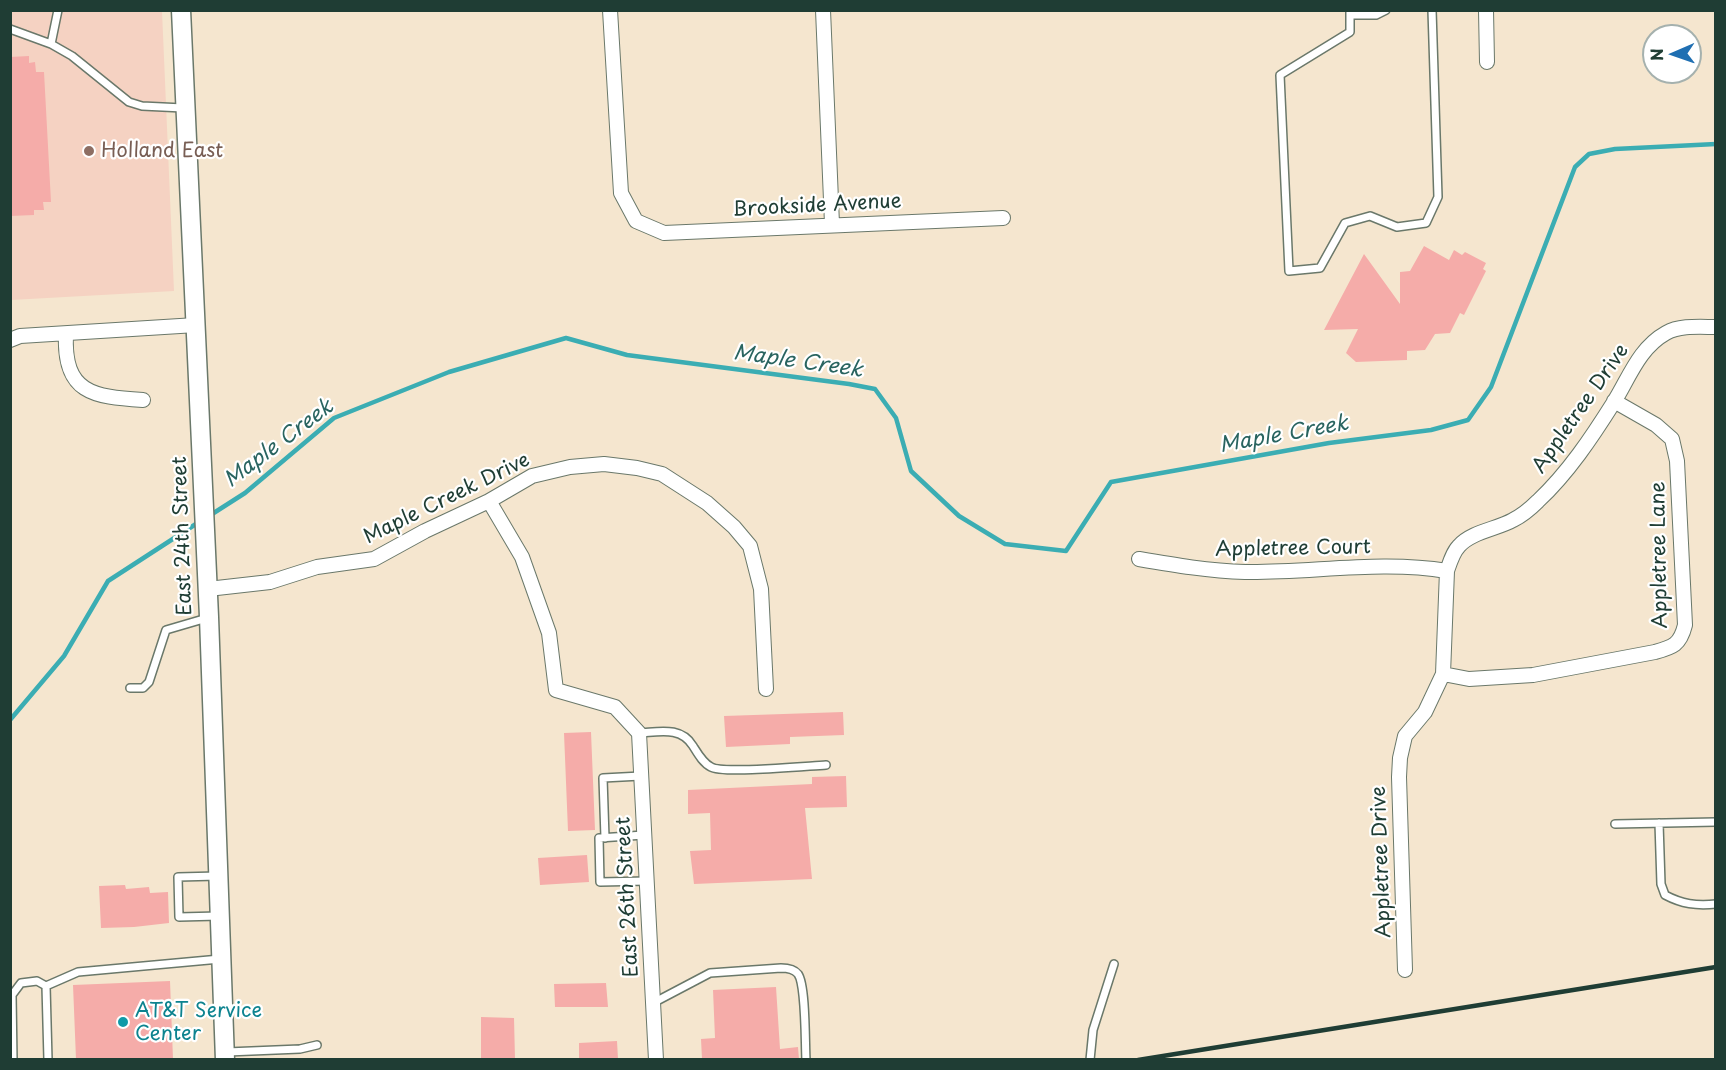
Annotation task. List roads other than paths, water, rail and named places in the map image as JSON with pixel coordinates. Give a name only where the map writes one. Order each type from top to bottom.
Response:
[{"type":"street","name":"East 24th Street","points":[[181,10],[208,589],[224,1056]]},
{"type":"street","name":"Brookside Avenue","points":[[610,10],[621,193],[636,221],[664,233],[1003,218]]},
{"type":"street","points":[[823,10],[832,224]]},
{"type":"street","points":[[1486,10],[1487,62]]},
{"type":"street","points":[[10,340],[20,336],[196,325]]},
{"type":"street","name":"Appletree Drive","points":[[1405,970],[1398,777],[1400,758],[1405,736],[1425,712],[1443,674],[1448,571],[1453,555],[1459,545],[1471,538],[1514,520],[1537,502],[1560,478],[1614,401],[1638,359],[1652,344],[1667,332],[1686,328],[1716,327]]},
{"type":"street","points":[[66,334],[65,355],[69,371],[79,384],[90,392],[111,398],[143,400]]},
{"type":"street","name":"Appletree Lane","points":[[1443,674],[1469,679],[1533,675],[1655,652],[1673,647],[1682,637],[1685,626],[1677,461],[1672,439],[1656,425],[1614,401]]},
{"type":"street","name":"Maple Creek Drive","points":[[208,589],[270,582],[317,567],[374,559],[425,531],[489,501],[532,476],[570,467],[604,464],[662,474],[707,503],[734,527],[750,546],[761,589],[766,689]]},
{"type":"street","points":[[489,501],[522,557],[549,633],[556,690],[615,707],[639,733]]},
{"type":"street","name":"Appletree Court","points":[[1139,559],[1203,569],[1246,572],[1418,566],[1448,571]]},
{"type":"street","name":"East 26th Street","points":[[639,733],[656,1059]]},
{"type":"lane","points":[[51,44],[57,10]]},
{"type":"lane","points":[[1386,10],[1376,15],[1350,13],[1350,32],[1280,75],[1289,271],[1320,268],[1345,223],[1370,216],[1396,227],[1426,223],[1438,197],[1432,10]]},
{"type":"lane","points":[[10,29],[51,44],[72,56],[129,102],[142,106],[186,108]]},
{"type":"lane","points":[[130,688],[142,688],[149,682],[166,630],[209,617]]},
{"type":"lane","points":[[639,733],[677,732],[690,741],[700,757],[712,768],[729,770],[826,765]]},
{"type":"lane","points":[[605,837],[603,778],[641,776]]},
{"type":"lane","points":[[1615,824],[1716,822]]},
{"type":"lane","points":[[1659,823],[1661,884],[1665,896],[1696,906],[1716,904]]},
{"type":"lane","points":[[644,835],[599,838],[600,882],[647,881]]},
{"type":"lane","points":[[218,876],[178,877],[179,918],[219,916]]},
{"type":"lane","points":[[46,986],[78,972],[221,959]]},
{"type":"lane","points":[[1090,1059],[1093,1030],[1114,964]]},
{"type":"lane","points":[[653,1003],[694,980],[710,974],[790,969],[798,974],[803,990],[806,1059]]},
{"type":"lane","points":[[13,1059],[12,995],[21,983],[37,981],[46,986]]},
{"type":"lane","points":[[46,986],[48,1059]]},
{"type":"lane","points":[[224,1056],[300,1049],[317,1045]]},
{"type":"waterway","name":"Maple Creek","points":[[209,516],[245,493],[334,418],[449,372],[566,338],[627,355],[875,389],[896,418],[911,471],[959,516],[1005,544],[1066,551],[1111,482],[1329,443],[1431,430],[1468,420],[1491,387],[1575,167],[1589,154],[1615,149],[1716,144]]},
{"type":"waterway","name":"Maple Creek","points":[[10,720],[64,656],[108,581],[199,522]]},
{"type":"railway","points":[[1138,1060],[1716,967]]},
{"type":"place","name":"Holland East","points":[[89,151]]},
{"type":"place","name":"AT&T Service Center","points":[[123,1022]]}]
